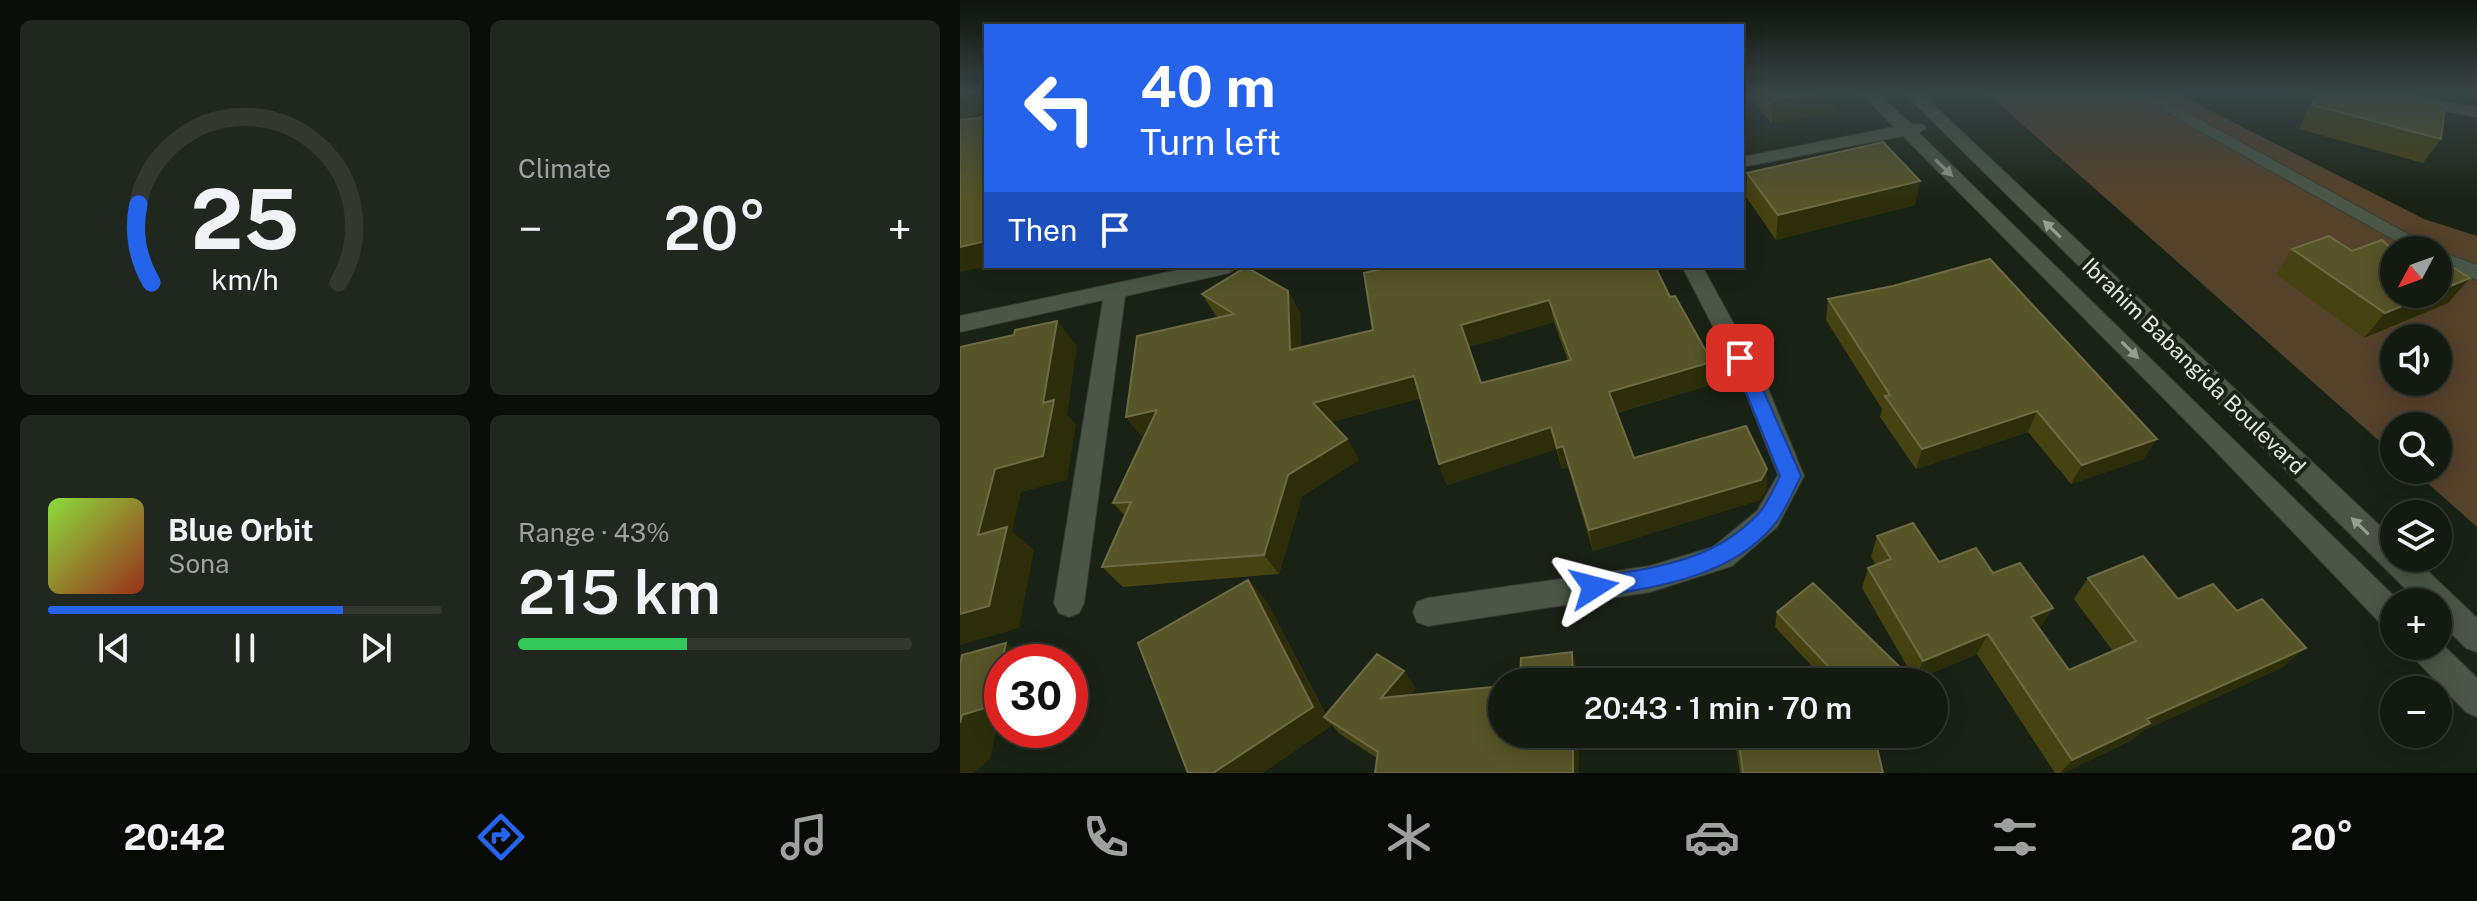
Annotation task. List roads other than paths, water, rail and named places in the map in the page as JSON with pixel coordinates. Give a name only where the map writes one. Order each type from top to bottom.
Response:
[{"type":"street","points":[[1744,162],[1910,129]]},
{"type":"street","name":"Ibrahim Babangida Boulevard","points":[[1948,129],[2477,638]]},
{"type":"street","points":[[2206,129],[2401,236]]},
{"type":"street","name":"Ibrahim Babangida Boulevard","points":[[1904,130],[2203,422],[2380,602]]},
{"type":"street","points":[[2452,262],[2477,273]]},
{"type":"street","points":[[960,324],[1220,268]]},
{"type":"street","points":[[1428,612],[1650,579],[1722,557],[1767,519],[1791,476],[1753,381],[1693,268]]},
{"type":"street","points":[[1069,603],[1115,290]]},
{"type":"street","points":[[2437,660],[2477,701]]}]
